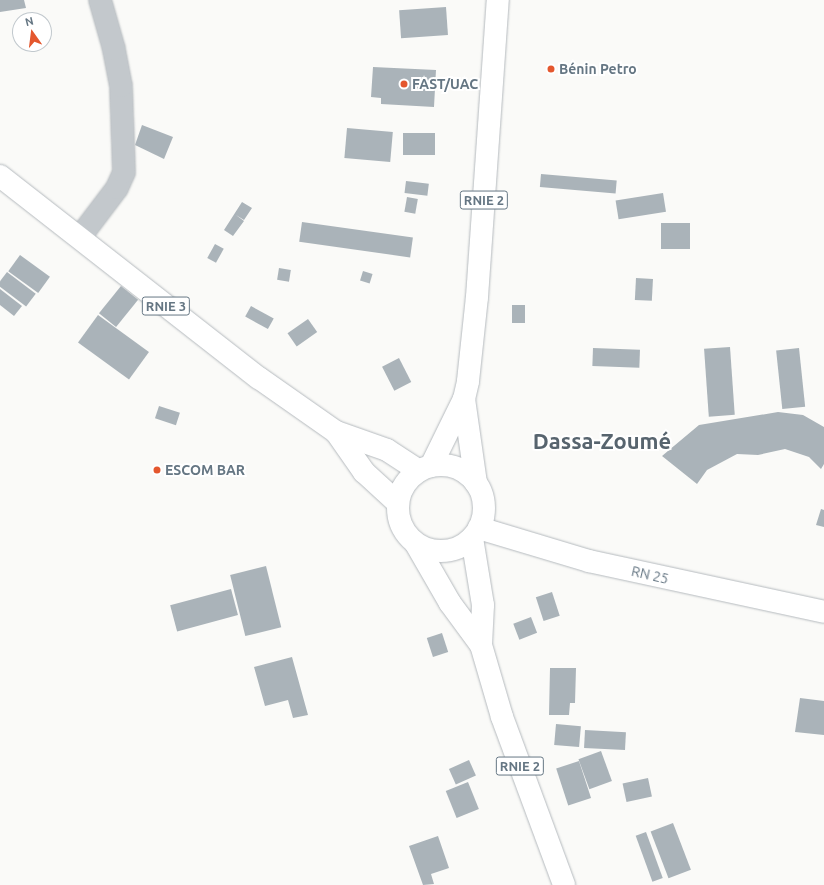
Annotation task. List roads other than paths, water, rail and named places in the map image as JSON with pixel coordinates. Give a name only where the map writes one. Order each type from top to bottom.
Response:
[{"type":"main road","name":"RNIE 2","points":[[498,0],[477,296],[464,399],[476,483],[483,503],[475,533],[483,605],[481,645],[502,717],[564,885]]},
{"type":"main road","name":"RNIE 3","points":[[0,176],[259,378],[336,432],[387,450],[425,468]]},
{"type":"main road","name":"RNIE 2","points":[[464,399],[425,468],[401,490],[398,503],[401,526],[416,544],[450,603],[481,645]]},
{"type":"main road","name":"RNIE 3","points":[[336,432],[364,472],[398,503]]},
{"type":"main road","points":[[425,468],[450,466],[465,472],[476,483]]},
{"type":"main road","points":[[416,544],[427,549],[451,550],[475,533]]},
{"type":"main road","name":"RN 25","points":[[475,533],[589,561],[824,612]]},
{"type":"street","points":[[80,237],[117,188],[124,172],[121,86],[114,49],[100,0]]},
{"type":"place","name":"Bénin Petro","points":[[551,69]]},
{"type":"place","name":"FAST/UAC","points":[[404,84]]},
{"type":"place","name":"ESCOM BAR","points":[[157,470]]},
{"type":"district","name":"Dassa-Zoumé","points":[[602,441]]}]
